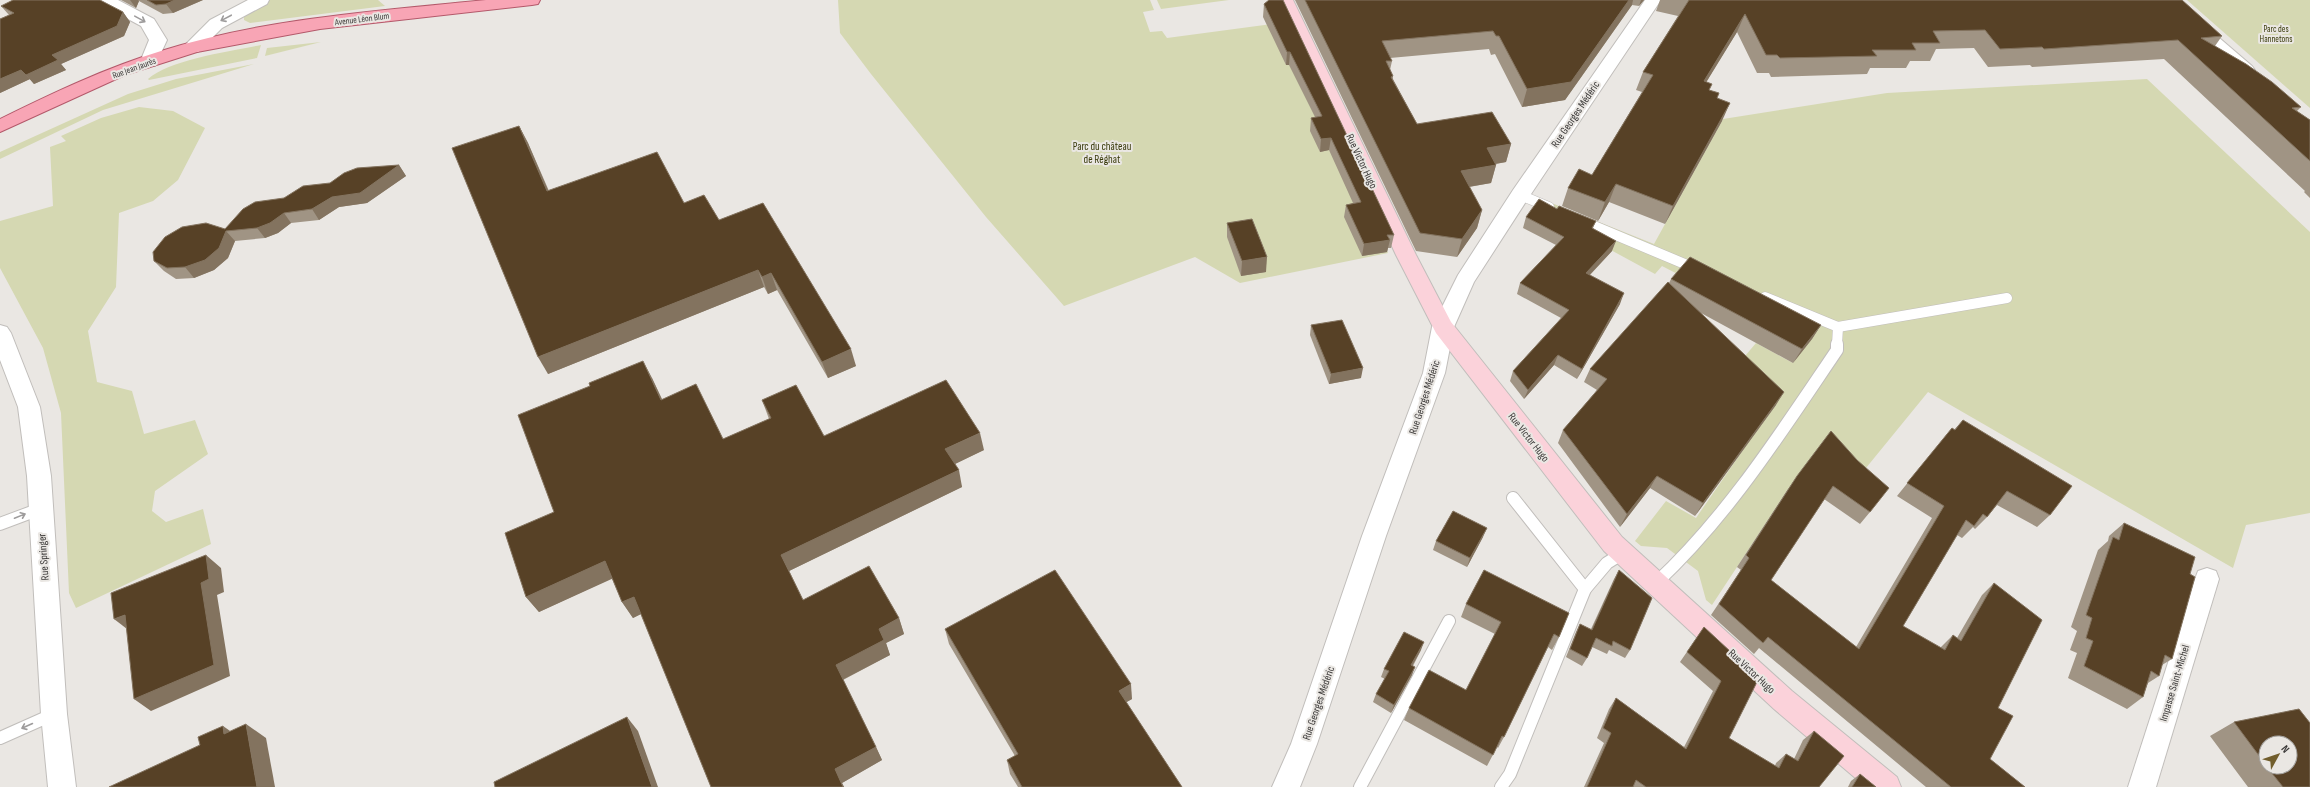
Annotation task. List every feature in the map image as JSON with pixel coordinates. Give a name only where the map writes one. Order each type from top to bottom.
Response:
[{"type":"main road","name":"Avenue Léon Blum","points":[[192,48],[266,32],[532,0]]},
{"type":"main road","name":"Rue Jean Jaurès","points":[[0,126],[78,89],[192,48]]},
{"type":"street","points":[[106,0],[148,23],[158,40],[150,62]]},
{"type":"street","name":"Rue Jean Jaurès","points":[[192,48],[216,24],[261,0]]},
{"type":"street","name":"Rue Victor Hugo","points":[[1285,0],[1406,255],[1443,327],[1613,544],[1656,582],[1782,700],[1887,787]]},
{"type":"street","name":"Rue Georges Médéric","points":[[1286,787],[1304,744],[1374,536],[1434,372],[1443,327],[1465,280],[1520,195],[1653,0]]},
{"type":"street","points":[[2165,0],[2256,79]]},
{"type":"street","name":"Rue Springer","points":[[0,333],[30,408],[39,476],[54,714],[62,787]]},
{"type":"street","name":"Impasse Saint-Michel","points":[[2142,787],[2207,579]]},
{"type":"lane","points":[[1520,195],[1555,210]]},
{"type":"lane","points":[[1570,216],[1708,273]]},
{"type":"lane","points":[[1758,294],[1838,327],[2007,298]]},
{"type":"lane","points":[[1656,582],[1682,559],[1708,530],[1777,438],[1837,350],[1838,327]]},
{"type":"lane","points":[[1513,498],[1585,589]]},
{"type":"lane","points":[[0,524],[40,508]]},
{"type":"lane","points":[[1501,787],[1510,774],[1585,589],[1607,563],[1623,553]]},
{"type":"lane","points":[[1359,787],[1449,621]]},
{"type":"lane","points":[[0,738],[54,714]]},
{"type":"green space","points":[[270,0],[378,0],[385,6],[250,23],[244,20],[244,15]]},
{"type":"green space","name":"Parc du château de Réghat","points":[[838,0],[1150,0],[1154,10],[1143,12],[1150,32],[1162,31],[1167,38],[1280,23],[1388,253],[1240,283],[1195,257],[1064,306],[986,217],[871,74],[840,33]]},
{"type":"green space","points":[[1157,0],[1229,0],[1161,9]]},
{"type":"green space","name":"Parc des Hannetons","points":[[2187,0],[2310,0],[2310,108]]},
{"type":"green space","points":[[321,42],[265,56],[267,48]]},
{"type":"green space","points":[[261,45],[257,58],[148,79],[158,72],[185,61]]},
{"type":"green space","points":[[254,64],[103,110],[0,159],[0,152],[128,94],[176,79]]},
{"type":"green space","points":[[2147,79],[2310,232],[2310,513],[2246,525],[2233,568],[1928,392],[1857,479],[1822,445],[1789,488],[1712,605],[1706,600],[1698,571],[1667,548],[1641,546],[1635,541],[1666,501],[1696,518],[1743,450],[1740,362],[1756,343],[1793,363],[1751,312],[1662,266],[1655,274],[1537,210],[1544,200],[1654,244],[1723,119],[1887,93]]},
{"type":"green space","points":[[139,107],[173,111],[205,128],[178,180],[153,201],[119,213],[116,287],[88,331],[97,382],[132,391],[144,434],[195,420],[208,454],[155,491],[152,511],[166,522],[203,509],[211,544],[76,608],[69,593],[61,413],[43,348],[0,268],[0,221],[53,206],[50,147],[66,141],[61,136],[101,118]]},
{"type":"building","points":[[13,0],[100,0],[123,12],[117,26],[52,55],[58,60],[26,75],[21,70],[0,79],[0,19],[14,13],[1,6]]},
{"type":"building","points":[[147,0],[175,0],[166,4],[156,5]]},
{"type":"building","points":[[1269,0],[1283,0],[1394,235],[1387,235],[1390,240],[1364,244],[1346,205],[1361,202],[1331,138],[1321,139],[1311,118],[1322,116],[1290,52],[1287,52],[1264,4]]},
{"type":"building","points":[[1305,0],[1629,0],[1571,82],[1527,89],[1499,36],[1496,36],[1493,31],[1382,41],[1392,61],[1386,61],[1393,76],[1391,77],[1417,124],[1492,112],[1511,144],[1487,148],[1496,165],[1461,171],[1482,210],[1462,239],[1420,233]]},
{"type":"building","points":[[1689,0],[2182,0],[2222,36],[2201,38],[2246,64],[2272,82],[2301,107],[2292,108],[2310,120],[2310,161],[2178,40],[2044,49],[2042,47],[2000,49],[1985,30],[1933,31],[1940,43],[1912,43],[1916,50],[1872,50],[1877,56],[1780,58],[1777,55],[1766,55],[1745,14],[1704,81],[1712,84],[1709,90],[1719,93],[1717,98],[1730,103],[1673,206],[1616,184],[1605,202],[1568,188],[1579,169],[1592,175],[1653,75],[1643,72]]},
{"type":"building","points":[[519,126],[547,191],[657,152],[684,203],[704,195],[719,220],[763,203],[851,349],[822,362],[771,273],[762,277],[758,270],[538,357],[452,148]]},
{"type":"building","points":[[399,165],[360,193],[332,197],[312,209],[284,213],[270,223],[257,228],[226,231],[219,248],[205,260],[185,267],[167,268],[154,261],[153,252],[165,237],[182,227],[206,223],[225,229],[243,209],[255,202],[284,198],[303,186],[330,183],[344,173],[357,168]]},
{"type":"building","points":[[1539,199],[1557,209],[1559,206],[1596,221],[1592,228],[1616,241],[1586,273],[1624,293],[1582,369],[1558,355],[1528,390],[1513,371],[1569,310],[1520,283],[1564,237],[1526,217]]},
{"type":"building","points":[[1252,219],[1267,257],[1242,261],[1227,223]]},
{"type":"building","points":[[1690,257],[1821,325],[1802,349],[1671,279]]},
{"type":"building","points":[[1668,282],[1784,392],[1703,503],[1657,476],[1627,514],[1563,430],[1607,379],[1590,369]]},
{"type":"building","points":[[1342,320],[1363,368],[1331,374],[1311,325]]},
{"type":"building","points":[[643,361],[661,400],[696,384],[723,439],[771,418],[762,400],[796,385],[824,436],[946,380],[980,433],[945,449],[959,470],[781,555],[803,600],[869,566],[899,618],[879,629],[884,640],[836,665],[876,747],[835,769],[843,787],[711,787],[634,597],[622,602],[605,561],[526,597],[505,533],[554,512],[518,415],[590,386],[589,383]]},
{"type":"building","points":[[1963,420],[2072,486],[2050,515],[2007,491],[1987,517],[1983,514],[1974,526],[1966,520],[1903,626],[1945,650],[1953,635],[1961,641],[1994,583],[2042,620],[1998,708],[2013,716],[1990,759],[2025,787],[1951,787],[1768,637],[1763,643],[1719,604],[1749,558],[1746,555],[1797,476],[1831,431],[1857,460],[1889,488],[1870,512],[1833,486],[1771,580],[1859,649],[1944,506],[1907,483],[1952,428],[1955,430]]},
{"type":"building","points":[[1453,511],[1487,528],[1470,558],[1436,541]]},
{"type":"building","points":[[2124,523],[2195,557],[2190,574],[2195,577],[2172,659],[2165,655],[2159,676],[2151,671],[2143,697],[2084,666],[2093,641],[2086,638],[2092,618],[2086,615],[2113,537],[2119,540]]},
{"type":"building","points":[[206,555],[209,579],[201,583],[214,665],[134,699],[125,615],[114,619],[111,593]]},
{"type":"building","points":[[1055,570],[1131,684],[1119,691],[1182,787],[1022,787],[1007,760],[1018,754],[945,629]]},
{"type":"building","points":[[1484,570],[1569,613],[1559,637],[1554,634],[1504,737],[1502,736],[1493,755],[1409,708],[1429,670],[1466,690],[1501,622],[1466,604]]},
{"type":"building","points":[[1619,570],[1652,598],[1630,650],[1613,641],[1612,646],[1596,638],[1587,658],[1570,649],[1580,624],[1592,630]]},
{"type":"building","points":[[1704,627],[1745,665],[1741,669],[1757,682],[1729,738],[1779,768],[1786,754],[1798,761],[1814,731],[1844,756],[1819,787],[1646,787],[1636,780],[1633,787],[1587,787],[1611,733],[1603,728],[1616,698],[1686,749],[1721,681],[1687,652]]},
{"type":"building","points":[[1404,632],[1424,642],[1411,665],[1415,667],[1394,705],[1376,694],[1389,671],[1384,669]]},
{"type":"building","points":[[2299,709],[2310,723],[2310,787],[2283,787],[2273,775],[2298,775],[2298,735],[2258,735],[2258,754],[2234,722]]},
{"type":"building","points":[[627,717],[652,787],[495,787],[494,782]]},
{"type":"building","points":[[246,724],[257,787],[109,787],[200,745],[198,737],[223,726],[224,734]]},
{"type":"building","points":[[1860,774],[1876,787],[1852,787]]}]
